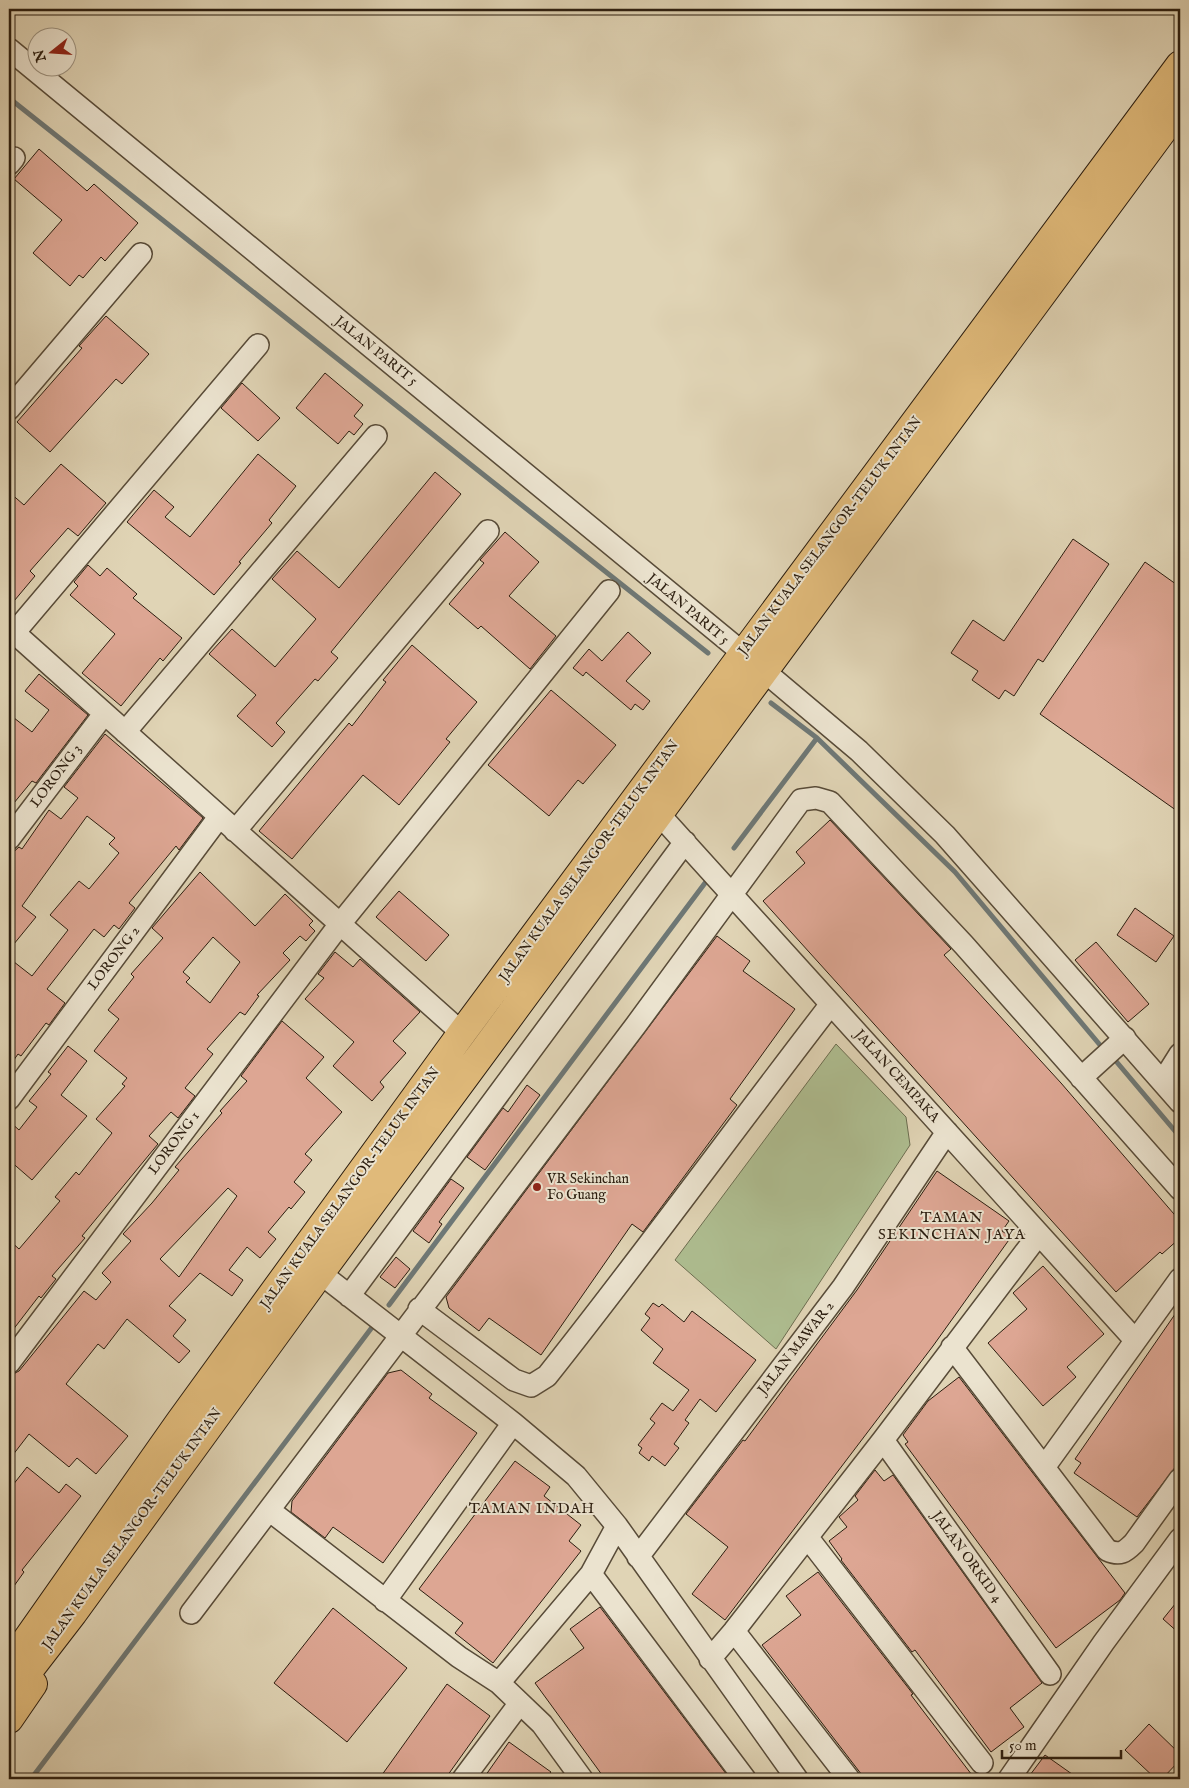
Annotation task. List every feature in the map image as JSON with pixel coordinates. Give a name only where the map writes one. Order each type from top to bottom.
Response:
[{"type":"highway","name":"JALAN KUALA SELANGOR-TELUK INTAN","points":[[9,1696],[65,1603],[462,1033],[1180,65]]},
{"type":"highway","name":"JALAN KUALA SELANGOR-TELUK INTAN","points":[[9,1665],[65,1603],[320,1273],[1180,107]]},
{"type":"highway","points":[[9,1641],[65,1603]]},
{"type":"highway","points":[[9,1719],[31,1686],[65,1603]]},
{"type":"street","name":"JALAN PARIT 5","points":[[9,49],[742,654]]},
{"type":"street","points":[[9,409],[141,254]]},
{"type":"street","points":[[258,345],[11,631],[462,1033]]},
{"type":"street","points":[[125,732],[376,436]]},
{"type":"street","points":[[236,831],[488,531]]},
{"type":"street","name":"LORONG 1","points":[[9,1363],[340,924],[609,591]]},
{"type":"street","points":[[764,671],[859,751],[945,835],[1126,1038],[1180,1102]]},
{"type":"street","name":"LORONG 3","points":[[9,839],[104,714]]},
{"type":"street","points":[[191,1613],[419,1309],[636,1025],[801,800],[816,798],[830,802],[964,945],[1180,1189]]},
{"type":"street","name":"JALAN CEMPAKA","points":[[658,813],[1135,1340]]},
{"type":"street","name":"LORONG 2","points":[[9,1099],[219,816]]},
{"type":"street","points":[[349,1296],[685,842]]},
{"type":"street","points":[[419,1309],[514,1380],[531,1386],[547,1376],[648,1248],[750,1109],[831,1004]]},
{"type":"street","points":[[1081,1078],[1126,1038]]},
{"type":"street","points":[[1163,1082],[1180,1054]]},
{"type":"street","name":"JALAN MAWAR 2","points":[[638,1557],[843,1288],[947,1132]]},
{"type":"street","points":[[710,1659],[808,1538],[1039,1234]]},
{"type":"street","points":[[320,1273],[513,1423],[576,1476],[618,1526],[710,1659],[797,1779]]},
{"type":"street","points":[[1045,1466],[1180,1279]]},
{"type":"street","points":[[952,1347],[1045,1466],[1101,1544],[1115,1554],[1125,1552],[1134,1543],[1180,1479]]},
{"type":"street","points":[[384,1601],[513,1423]]},
{"type":"street","name":"JALAN ORKID 4","points":[[883,1440],[1050,1674]]},
{"type":"street","points":[[269,1510],[384,1601],[459,1657],[499,1683],[542,1724],[582,1779]]},
{"type":"street","points":[[499,1683],[591,1574],[618,1526]]},
{"type":"street","points":[[808,1538],[982,1763]]},
{"type":"street","points":[[1009,1779],[1093,1658],[1180,1539]]},
{"type":"street","points":[[591,1574],[745,1779]]},
{"type":"street","points":[[734,1631],[849,1779]]},
{"type":"street","points":[[463,1779],[520,1704]]},
{"type":"green space","points":[[836,1044],[906,1117],[910,1145],[776,1349],[675,1260]]},
{"type":"building","points":[[39,149],[87,191],[94,184],[138,223],[105,261],[101,257],[83,278],[79,275],[70,286],[33,253],[62,220],[14,179]]},
{"type":"building","points":[[106,316],[149,354],[122,384],[116,379],[50,452],[17,422],[82,348],[79,346]]},
{"type":"building","points":[[325,373],[363,405],[354,416],[363,424],[354,435],[349,431],[338,444],[296,408]]},
{"type":"building","points":[[242,383],[280,418],[258,441],[221,408]]},
{"type":"building","points":[[258,454],[296,486],[269,520],[272,523],[214,595],[127,522],[154,490],[174,507],[165,517],[190,537]]},
{"type":"building","points":[[61,464],[106,503],[78,536],[68,528],[30,571],[35,576],[9,607],[9,492],[24,505]]},
{"type":"building","points":[[435,472],[461,494],[331,652],[338,658],[318,681],[315,679],[276,723],[285,732],[272,747],[237,716],[256,695],[209,654],[232,629],[275,667],[316,619],[272,579],[297,551],[339,588]]},
{"type":"building","points":[[505,532],[539,562],[509,596],[556,636],[530,669],[481,626],[478,629],[449,604],[484,563],[480,560]]},
{"type":"building","points":[[1073,539],[1109,564],[1043,662],[1038,659],[1014,696],[1005,690],[999,699],[972,680],[978,671],[951,653],[973,620],[1004,641]]},
{"type":"building","points":[[1145,562],[1180,587],[1180,813],[1040,714]]},
{"type":"building","points":[[88,565],[100,576],[107,568],[137,594],[133,598],[182,638],[163,661],[160,658],[121,706],[82,673],[115,634],[70,595],[78,586],[74,582]]},
{"type":"building","points":[[628,632],[651,653],[626,681],[650,701],[643,710],[635,704],[631,710],[586,672],[583,676],[573,668],[589,649],[602,661]]},
{"type":"building","points":[[412,645],[477,702],[446,739],[450,742],[399,805],[363,775],[292,859],[259,831],[349,723],[352,726],[386,682],[383,680]]},
{"type":"building","points":[[39,674],[88,715],[36,783],[32,781],[9,809],[9,714],[32,732],[49,710],[25,691]]},
{"type":"building","points":[[551,690],[616,745],[583,784],[578,780],[549,816],[488,765]]},
{"type":"building","points":[[105,734],[203,818],[179,850],[176,846],[129,903],[135,908],[119,929],[114,925],[104,937],[94,929],[47,989],[65,1003],[49,1025],[46,1023],[21,1056],[18,1054],[9,1067],[9,958],[32,976],[68,930],[50,915],[79,881],[89,889],[119,853],[109,844],[115,838],[87,816],[22,906],[36,917],[9,950],[9,856],[19,847],[22,849],[49,810],[61,819],[78,798],[64,787]]},
{"type":"building","points":[[830,820],[951,949],[944,955],[1061,1083],[1180,1221],[1180,1238],[1162,1254],[1160,1252],[1116,1292],[763,901],[805,863],[796,852]]},
{"type":"building","points":[[200,872],[255,926],[285,894],[313,921],[309,925],[315,931],[306,941],[300,936],[283,953],[290,960],[257,995],[259,996],[245,1015],[240,1012],[207,1049],[213,1054],[185,1088],[195,1096],[178,1118],[171,1112],[149,1136],[158,1144],[82,1236],[85,1238],[52,1276],[56,1279],[41,1298],[39,1296],[9,1335],[9,1240],[19,1249],[60,1201],[55,1197],[76,1172],[79,1175],[112,1133],[96,1119],[125,1086],[122,1084],[127,1078],[94,1051],[119,1019],[108,1010],[134,977],[131,974],[163,938],[152,928]],"holes":[[[213,937],[240,962],[210,1003],[186,982],[190,978],[183,972]]]},
{"type":"building","points":[[399,891],[449,935],[426,961],[376,917]]},
{"type":"building","points":[[1135,908],[1174,936],[1156,962],[1117,935]]},
{"type":"building","points":[[717,936],[750,961],[743,971],[795,1009],[730,1099],[737,1105],[643,1232],[632,1224],[541,1355],[489,1318],[479,1331],[449,1308],[446,1297]]},
{"type":"building","points":[[1096,942],[1149,1004],[1128,1022],[1075,960]]},
{"type":"building","points":[[335,952],[353,967],[360,959],[420,1012],[393,1041],[406,1053],[380,1082],[384,1087],[372,1101],[333,1066],[354,1042],[305,999],[324,978],[318,974]]},
{"type":"building","points":[[282,1021],[324,1057],[306,1078],[342,1112],[305,1154],[312,1160],[294,1182],[305,1192],[291,1209],[289,1207],[268,1232],[276,1239],[260,1258],[247,1247],[229,1270],[243,1280],[232,1296],[200,1273],[169,1306],[186,1320],[173,1336],[190,1351],[179,1363],[127,1319],[104,1349],[98,1344],[66,1384],[128,1436],[96,1474],[77,1458],[69,1467],[29,1434],[9,1460],[9,1376],[19,1371],[84,1291],[96,1300],[111,1282],[102,1273],[131,1241],[123,1234],[179,1170],[175,1167],[247,1081],[241,1076]],"holes":[[[228,1188],[237,1196],[179,1277],[160,1259]]]},
{"type":"building","points":[[68,1046],[87,1061],[61,1095],[87,1116],[32,1180],[9,1160],[9,1121],[19,1130],[37,1107],[29,1101],[51,1074],[48,1072]]},
{"type":"building","points":[[527,1085],[540,1095],[485,1170],[467,1157],[503,1108],[508,1112]]},
{"type":"building","points":[[937,1171],[1009,1221],[1002,1231],[1011,1237],[933,1346],[725,1620],[692,1594],[728,1547],[686,1514],[743,1440],[745,1441],[857,1290]]},
{"type":"building","points":[[451,1179],[464,1188],[439,1222],[442,1224],[429,1243],[413,1231]]},
{"type":"building","points":[[396,1257],[410,1269],[395,1288],[380,1277]]},
{"type":"building","points":[[1043,1266],[1104,1334],[1067,1367],[1076,1377],[1043,1406],[988,1343],[1027,1309],[1013,1293]]},
{"type":"building","points":[[653,1303],[659,1307],[662,1304],[684,1322],[692,1311],[756,1360],[716,1412],[700,1399],[685,1420],[689,1423],[674,1444],[679,1448],[665,1466],[652,1456],[649,1461],[639,1453],[642,1448],[638,1445],[655,1423],[650,1419],[662,1403],[673,1411],[689,1390],[653,1363],[663,1349],[641,1330],[650,1318],[645,1314]]},
{"type":"building","points":[[1180,1307],[1180,1461],[1137,1517],[1074,1473],[1081,1463],[1075,1459]]},
{"type":"building","points":[[401,1370],[432,1394],[429,1398],[477,1433],[383,1563],[333,1527],[325,1538],[291,1512],[292,1501],[388,1373]]},
{"type":"building","points":[[959,1377],[1125,1593],[1120,1600],[1056,1648],[905,1444],[908,1442],[903,1435],[928,1401]]},
{"type":"building","points":[[515,1461],[550,1487],[544,1496],[581,1525],[569,1541],[581,1551],[493,1663],[455,1633],[463,1623],[419,1589]]},
{"type":"building","points":[[27,1467],[59,1493],[66,1484],[81,1496],[22,1570],[24,1572],[9,1593],[9,1490]]},
{"type":"building","points":[[875,1470],[884,1481],[893,1475],[1042,1683],[1010,1708],[1024,1727],[991,1752],[915,1650],[912,1652],[841,1560],[829,1541],[847,1527],[839,1517],[858,1500],[855,1496]]},
{"type":"building","points":[[818,1572],[913,1694],[911,1695],[975,1779],[865,1779],[762,1645],[801,1615],[786,1596]]},
{"type":"building","points":[[1180,1598],[1180,1634],[1163,1619]]},
{"type":"building","points":[[600,1607],[730,1779],[605,1779],[535,1683],[584,1648],[570,1629]]},
{"type":"building","points":[[333,1608],[407,1668],[347,1742],[274,1683]]},
{"type":"building","points":[[447,1684],[490,1716],[445,1779],[379,1779]]},
{"type":"building","points":[[1149,1724],[1180,1754],[1180,1760],[1162,1779],[1156,1779],[1125,1750]]},
{"type":"building","points":[[509,1742],[551,1772],[545,1779],[483,1779]]},
{"type":"building","points":[[1045,1755],[1079,1779],[1027,1779]]},
{"type":"waterway","points":[[9,98],[708,653]]},
{"type":"waterway","points":[[771,703],[817,738],[955,872],[1100,1045]]},
{"type":"waterway","points":[[734,848],[817,738]]},
{"type":"waterway","points":[[389,1305],[708,879]]},
{"type":"waterway","points":[[1115,1060],[1180,1137]]},
{"type":"waterway","points":[[31,1779],[373,1326]]},
{"type":"place","name":"VR Sekinchan Fo Guang","points":[[537,1187]]},
{"type":"district","name":"TAMAN SEKINCHAN JAYA","points":[[952,1226]]},
{"type":"district","name":"TAMAN INDAH","points":[[532,1508]]}]
